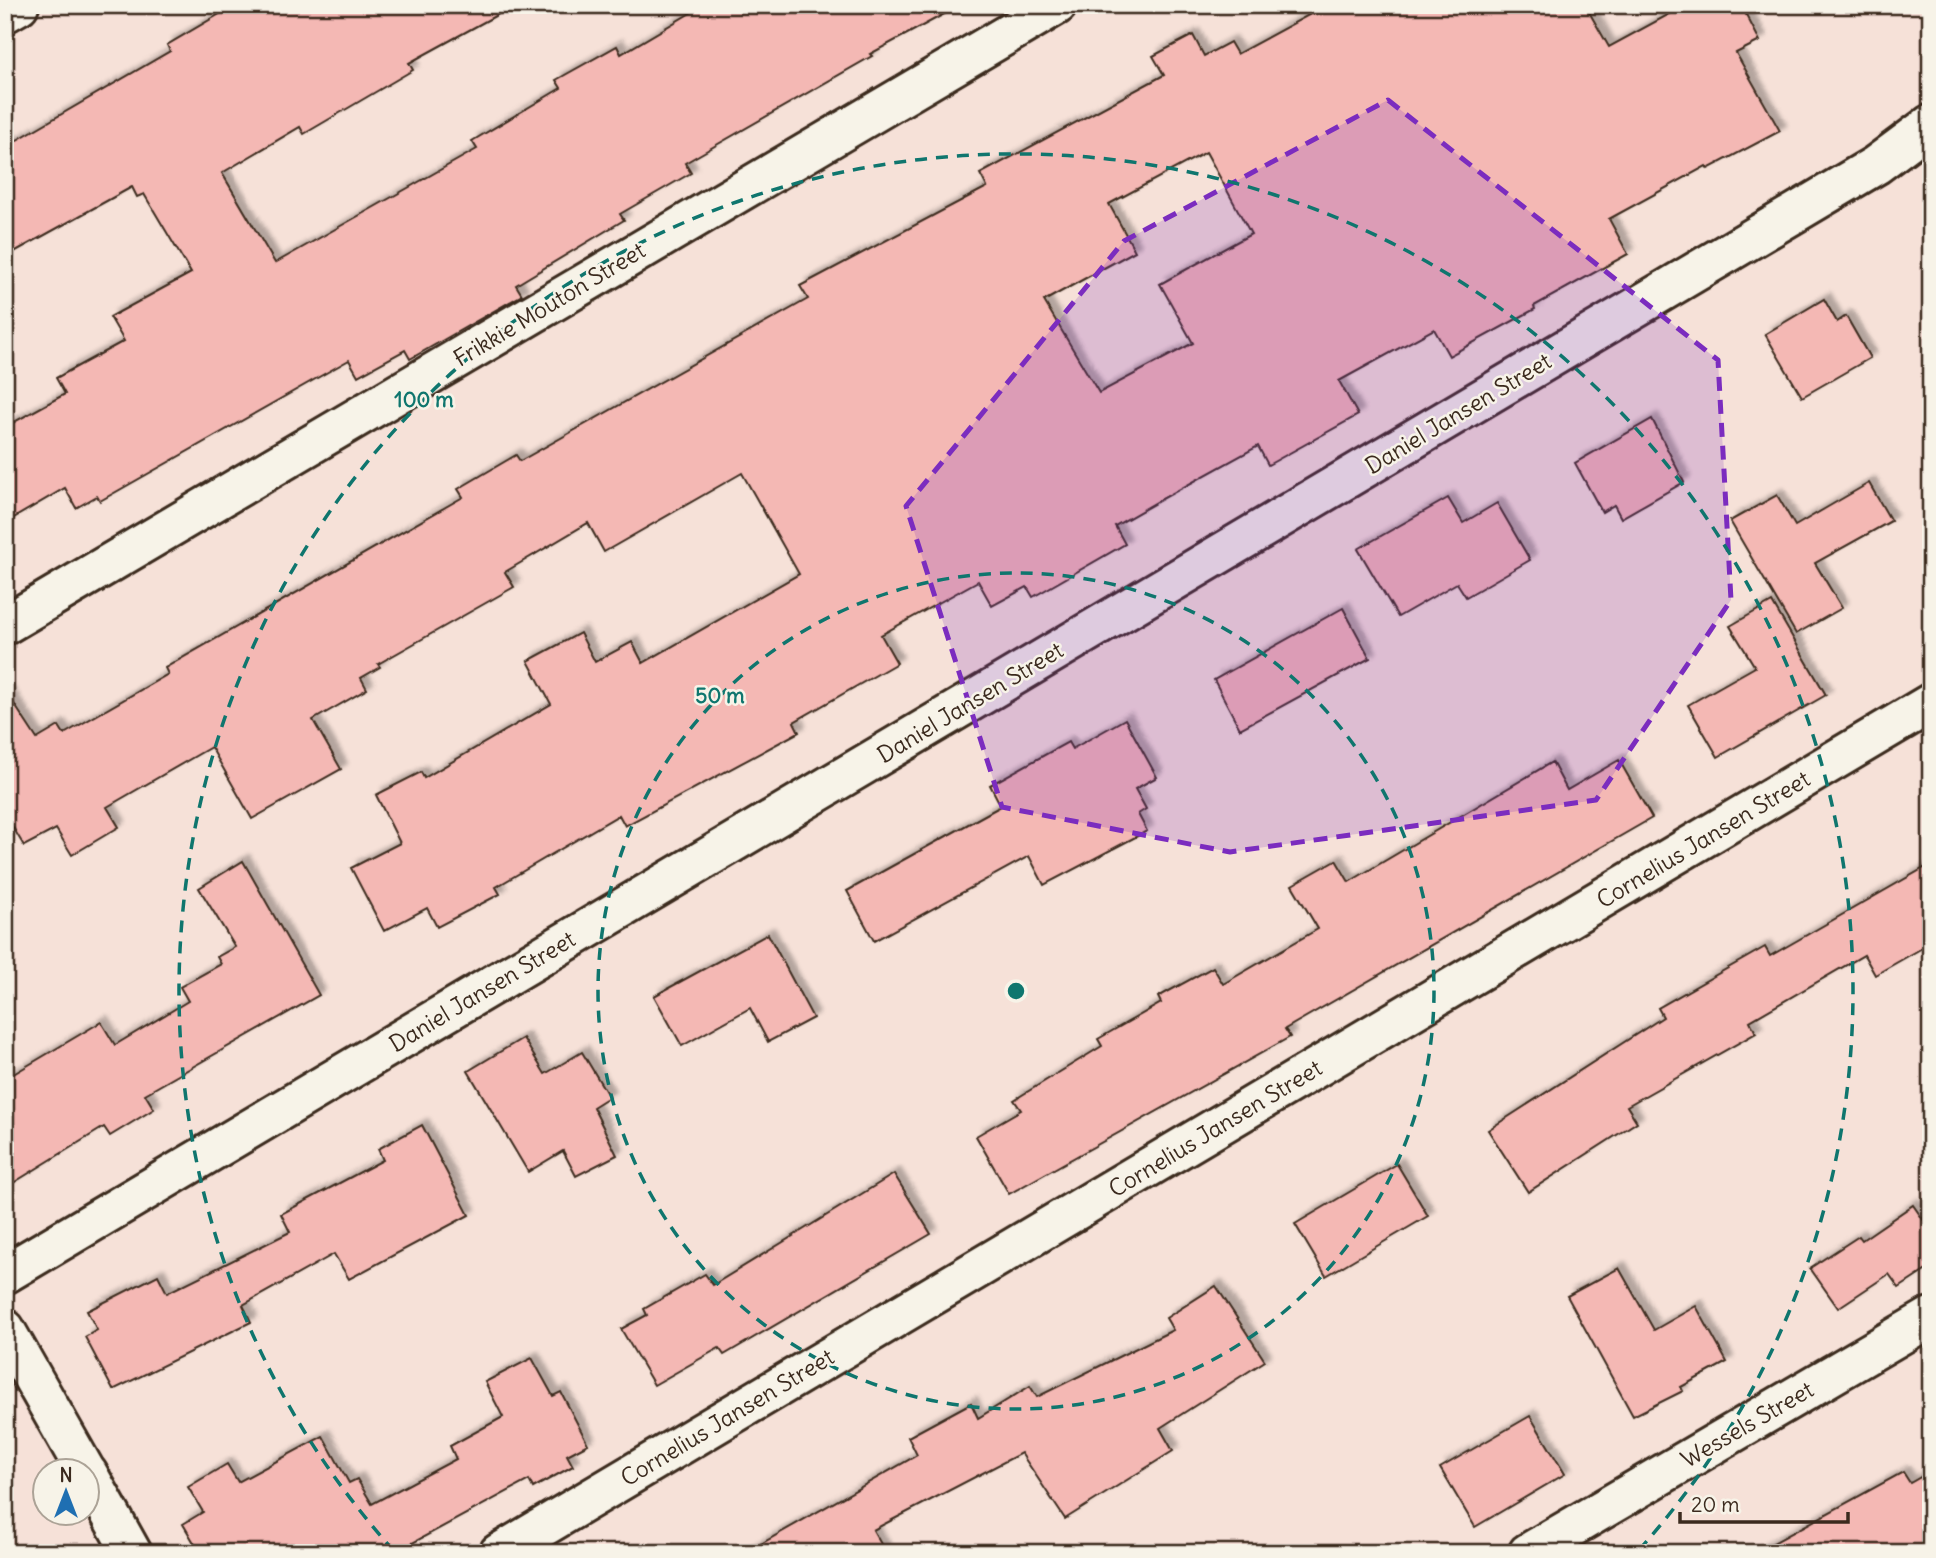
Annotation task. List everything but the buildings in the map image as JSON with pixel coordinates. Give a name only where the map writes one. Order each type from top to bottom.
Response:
[{"type":"street","points":[[5,13],[19,5]]},
{"type":"street","name":"Frikkie Mouton Street","points":[[5,625],[1056,5]]},
{"type":"street","name":"Daniel Jansen Street","points":[[5,1274],[1876,165],[1931,124]]},
{"type":"street","name":"Cornelius Jansen Street","points":[[499,1553],[1931,703]]},
{"type":"street","name":"Wessels Street","points":[[1528,1553],[1931,1317]]},
{"type":"street","points":[[5,1329],[77,1456]]},
{"type":"street","points":[[102,1500],[132,1553]]},
{"type":"highlighted area","points":[[1388,100],[1718,360],[1731,600],[1596,800],[1230,852],[1002,807],[906,506],[1124,241]]}]
